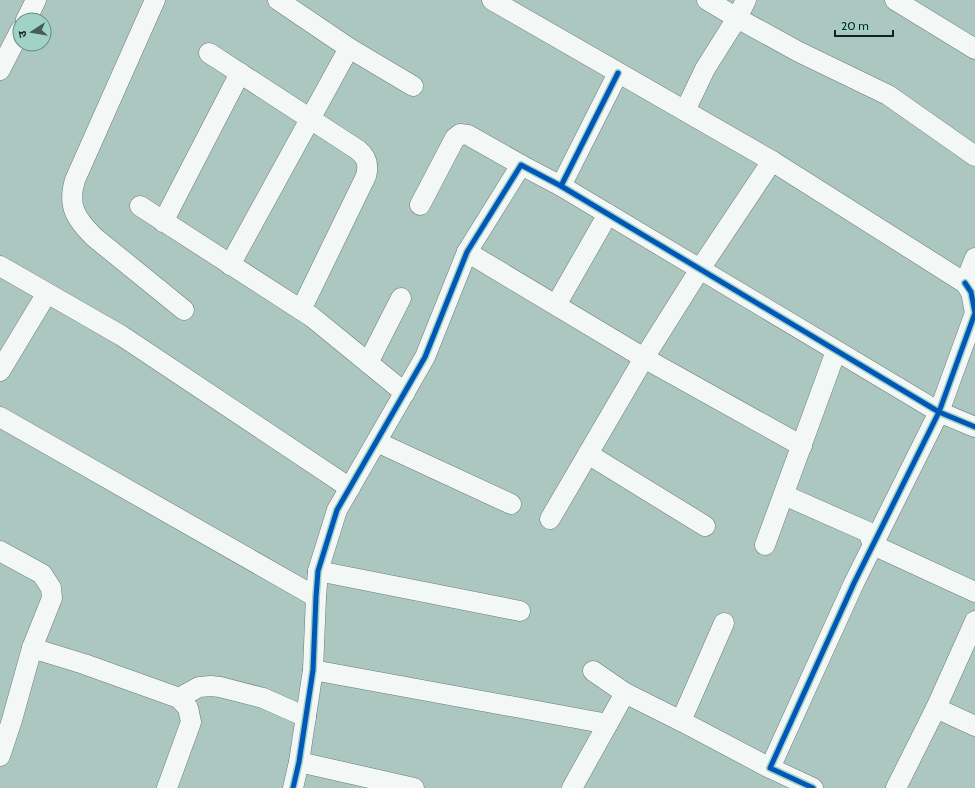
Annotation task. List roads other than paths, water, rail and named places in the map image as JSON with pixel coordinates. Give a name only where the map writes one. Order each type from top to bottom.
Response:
[{"type":"street","points":[[30,12],[36,0]]},
{"type":"street","points":[[155,0],[75,180],[72,189],[72,196],[76,215],[83,226],[94,237],[184,310]]},
{"type":"street","points":[[278,0],[349,48],[414,86]]},
{"type":"street","points":[[492,0],[772,161],[965,283],[971,292],[975,313],[939,412],[854,583],[770,768]]},
{"type":"street","points":[[707,0],[799,52],[888,95],[975,156]]},
{"type":"street","points":[[684,111],[705,69],[737,18],[746,0]]},
{"type":"street","points":[[895,0],[975,49]]},
{"type":"street","points":[[0,70],[12,47]]},
{"type":"street","points":[[230,265],[349,48]]},
{"type":"street","points":[[209,53],[362,153],[366,159],[368,170],[366,176],[301,310]]},
{"type":"street","points":[[163,222],[240,73]]},
{"type":"street","points":[[561,186],[618,73]]},
{"type":"street","points":[[420,205],[455,138],[460,134],[468,135],[561,186],[939,412],[975,427]]},
{"type":"street","points":[[550,519],[644,358],[700,269],[772,161]]},
{"type":"street","points":[[293,788],[299,762],[313,670],[318,571],[337,510],[425,356],[467,252],[521,165]]},
{"type":"street","points":[[140,206],[312,317],[405,393]]},
{"type":"street","points":[[556,305],[608,214]]},
{"type":"street","points":[[467,252],[644,358],[802,446]]},
{"type":"street","points":[[965,283],[975,258]]},
{"type":"street","points":[[0,266],[122,336],[350,488]]},
{"type":"street","points":[[0,371],[47,293]]},
{"type":"street","points":[[368,363],[401,298]]},
{"type":"street","points":[[765,545],[836,351]]},
{"type":"street","points":[[0,417],[316,598]]},
{"type":"street","points":[[376,442],[511,504]]},
{"type":"street","points":[[588,454],[705,526]]},
{"type":"street","points":[[784,495],[868,532],[873,545],[975,592]]},
{"type":"street","points":[[0,551],[42,574],[51,588],[52,598],[32,648],[12,720],[0,756]]},
{"type":"street","points":[[318,571],[520,611]]},
{"type":"street","points":[[896,788],[936,708],[975,621]]},
{"type":"street","points":[[681,721],[724,623]]},
{"type":"street","points":[[32,648],[84,664],[179,698],[188,708],[191,722],[167,788]]},
{"type":"street","points":[[313,670],[608,724]]},
{"type":"street","points":[[593,671],[625,693],[770,768],[813,788]]},
{"type":"street","points":[[179,698],[199,687],[220,686],[263,698],[306,717]]},
{"type":"street","points":[[572,788],[625,693]]},
{"type":"street","points":[[936,708],[975,726]]},
{"type":"street","points":[[299,762],[414,788]]}]
